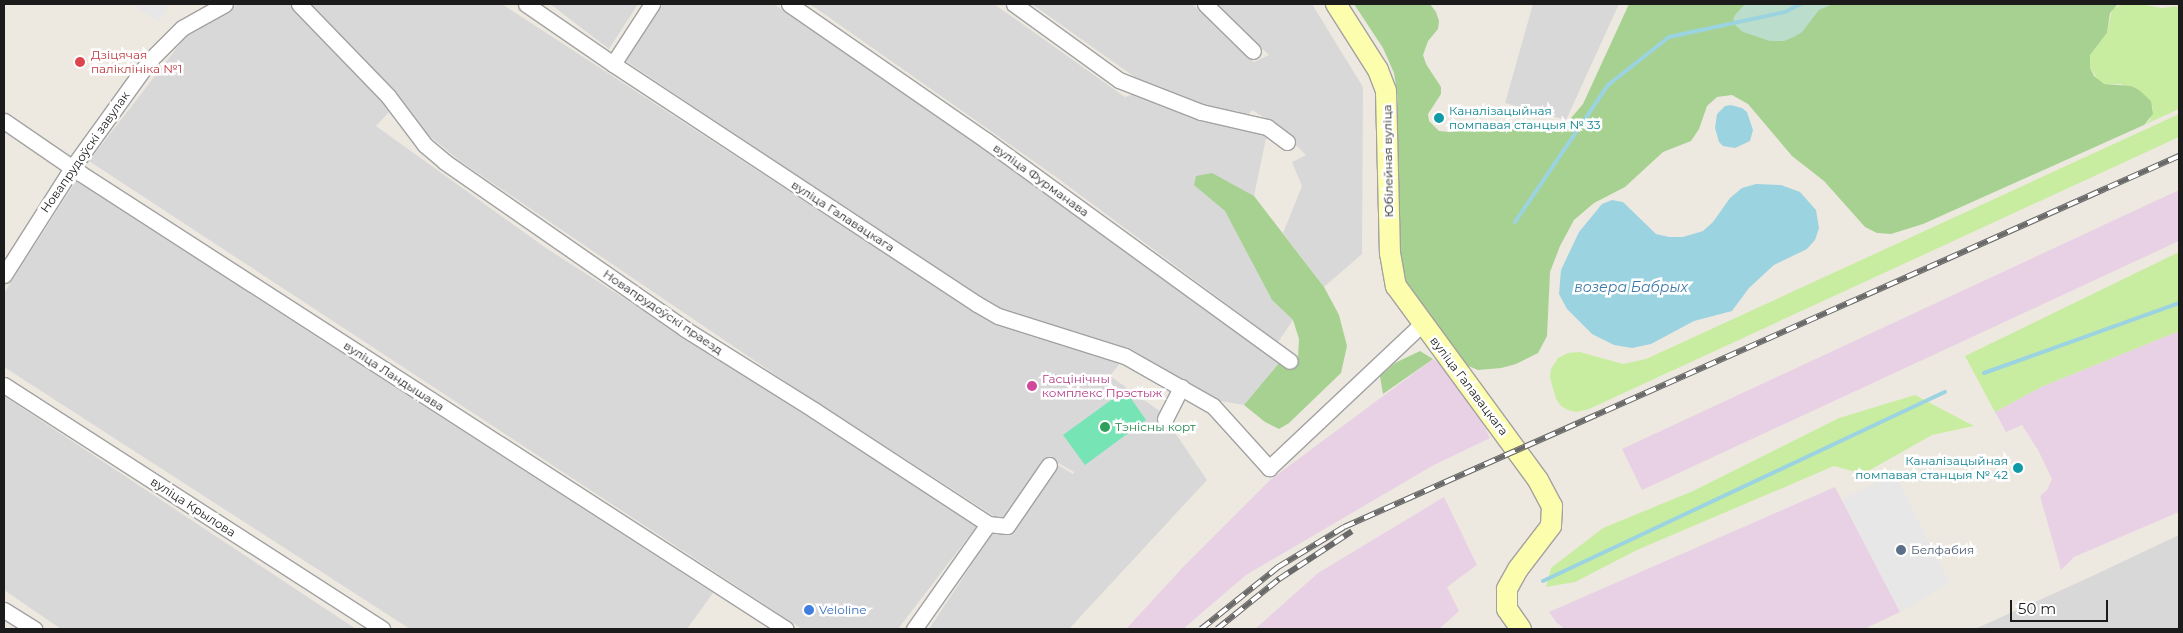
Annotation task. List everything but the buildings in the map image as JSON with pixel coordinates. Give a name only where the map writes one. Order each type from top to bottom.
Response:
[{"type":"street","name":"Новапрудоўскі завулак","points":[[4,275],[72,168],[163,44],[182,28],[225,4]]},
{"type":"street","name":"Новапрудоўскі праезд","points":[[299,4],[388,96],[425,145],[445,162],[685,329],[814,410],[988,524]]},
{"type":"street","name":"вуліца Галавацкага","points":[[526,4],[613,64],[983,308],[998,316],[1125,356],[1181,387],[1220,412],[1269,468],[1422,324],[1538,480],[1552,506],[1550,526],[1514,574],[1507,589],[1507,609],[1521,629]]},
{"type":"street","points":[[613,64],[652,4]]},
{"type":"street","name":"вуліца Фурманава","points":[[789,4],[987,141],[1290,361]]},
{"type":"street","points":[[1014,4],[1119,80],[1201,112],[1267,127],[1287,142]]},
{"type":"street","points":[[1205,4],[1252,51]]},
{"type":"street","name":"Юбілейная вуліца","points":[[1336,4],[1383,81],[1386,97],[1392,266],[1396,286],[1422,324]]},
{"type":"street","name":"вуліца Ландышава","points":[[4,121],[72,168],[786,629]]},
{"type":"street","name":"вуліца Крылова","points":[[4,385],[382,629]]},
{"type":"street","points":[[1165,418],[1181,387]]},
{"type":"street","points":[[914,629],[988,524],[1007,526],[1049,464]]},
{"type":"street","points":[[4,610],[34,629]]},
{"type":"shaded area","points":[[131,4],[166,4],[169,6],[159,22]]},
{"type":"shaded area","points":[[238,4],[291,4],[392,109],[376,126],[546,248],[977,526],[898,629],[802,629],[89,161],[186,36]]},
{"type":"shaded area","points":[[307,4],[502,4],[973,311],[980,298],[626,61],[663,4],[774,4],[1003,160],[1280,362],[1244,405],[1214,400],[1131,349],[1110,376],[1161,412],[1207,480],[1069,629],[929,629],[995,529],[1011,529],[1058,465],[1073,474],[1074,472],[1053,460],[1003,522],[789,384],[460,161],[427,134],[392,88]]},
{"type":"shaded area","points":[[550,4],[638,4],[609,49]]},
{"type":"shaded area","points":[[810,4],[994,4],[1125,97],[1133,94],[1199,116],[1267,134],[1254,196],[1226,211],[1272,300],[1293,320],[1278,342],[1056,177]]},
{"type":"shaded area","points":[[1032,4],[1192,4],[1254,62],[1269,55],[1215,4],[1312,4],[1363,87],[1362,254],[1324,287],[1283,233],[1302,186],[1292,162],[1306,155],[1273,123],[1252,110],[1246,117],[1236,110],[1233,113],[1209,108],[1143,83]]},
{"type":"shaded area","points":[[1533,4],[1619,4],[1566,120],[1505,103]]},
{"type":"shaded area","points":[[76,181],[713,593],[687,629],[410,629],[4,367],[4,293]]},
{"type":"shaded area","points":[[2179,190],[2179,241],[1642,490],[1622,449]]},
{"type":"shaded area","points":[[2179,331],[2179,512],[2074,557],[2061,570],[2040,496],[2047,490],[2052,479],[2038,450],[2022,425],[2006,432],[1995,412],[2041,387]]},
{"type":"shaded area","points":[[1433,359],[1439,363],[1483,423],[1490,438],[1432,466],[1246,575],[1183,629],[1126,629],[1184,566],[1270,480]]},
{"type":"shaded area","points":[[4,396],[356,629],[61,629],[4,590]]},
{"type":"shaded area","name":"Белфабия","points":[[1895,474],[1950,583],[1900,612],[1842,499]]},
{"type":"shaded area","points":[[1835,487],[1900,612],[1864,629],[1565,629],[1557,623],[1549,612]]},
{"type":"shaded area","points":[[1444,497],[1477,565],[1447,587],[1459,611],[1439,629],[1255,629],[1318,573]]},
{"type":"shaded area","points":[[2179,535],[2179,629],[1975,629],[2088,578]]},
{"type":"green space","points":[[1354,4],[1430,4],[1436,12],[1439,21],[1438,29],[1428,41],[1423,55],[1426,64],[1441,87],[1441,94],[1428,114],[1429,121],[1439,131],[1450,132],[1490,123],[1510,123],[1553,128],[1566,124],[1583,104],[1629,4],[2123,4],[2117,5],[2110,13],[2107,33],[2090,55],[2090,68],[2094,76],[2104,84],[2131,86],[2139,90],[2151,101],[2153,114],[2144,125],[1923,224],[1891,234],[1877,233],[1865,227],[1824,181],[1792,156],[1748,104],[1732,95],[1717,97],[1707,106],[1699,129],[1691,141],[1663,152],[1625,187],[1594,203],[1574,220],[1560,246],[1550,272],[1547,336],[1538,353],[1516,364],[1501,368],[1478,370],[1466,365],[1412,294],[1405,278],[1400,257],[1396,172],[1398,99],[1394,73],[1383,48]]},
{"type":"green space","points":[[1745,4],[1833,4],[1819,10],[1802,32],[1794,37],[1784,41],[1770,41],[1743,32],[1736,26],[1733,19]]},
{"type":"green space","points":[[2123,4],[2140,4],[2162,8],[2179,6],[2179,109],[2144,125],[2150,120],[2153,108],[2121,84],[2104,84],[2098,80],[2090,68],[2090,55],[2107,33],[2112,9]]},
{"type":"green space","points":[[2179,114],[2179,137],[1589,409],[1577,412],[1568,410],[1561,406],[1556,399],[1550,377],[1551,369],[1558,358],[1568,353],[1580,352],[1623,364],[1646,359]]},
{"type":"green space","points":[[1212,173],[1254,196],[1324,287],[1339,315],[1347,346],[1341,373],[1289,423],[1279,429],[1265,422],[1244,405],[1280,362],[1289,367],[1298,357],[1299,339],[1293,320],[1272,300],[1225,211],[1194,185],[1196,176]]},
{"type":"green space","points":[[2179,252],[2179,331],[2041,387],[1995,412],[1965,356]]},
{"type":"green space","points":[[1420,351],[1433,359],[1383,394],[1380,376],[1395,363]]},
{"type":"green space","name":"Тэнісны корт","points":[[1125,390],[1146,420],[1085,465],[1063,435]]},
{"type":"green space","points":[[1915,395],[1974,426],[1932,435],[1863,474],[1834,466],[1637,550],[1575,582],[1546,587],[1551,568],[1603,528],[1693,491],[1839,418]]},
{"type":"water","points":[[1731,105],[1742,108],[1747,112],[1753,130],[1750,141],[1735,148],[1723,146],[1719,142],[1715,128],[1717,114],[1725,106]]},
{"type":"water","name":"возера Бабрых","points":[[1756,184],[1781,185],[1800,192],[1816,210],[1819,228],[1815,240],[1807,249],[1774,265],[1749,288],[1732,311],[1694,321],[1651,344],[1632,348],[1614,345],[1592,334],[1567,309],[1559,294],[1561,270],[1579,232],[1602,204],[1612,200],[1623,202],[1656,234],[1669,237],[1683,237],[1703,231],[1713,222],[1730,198],[1742,188]]},
{"type":"waterway","points":[[1515,222],[1608,85],[1669,37],[1785,12],[1801,4]]},
{"type":"waterway","points":[[1984,373],[2179,303]]},
{"type":"waterway","points":[[1543,581],[1945,392]]},
{"type":"railway","points":[[1201,629],[1278,567],[1344,527],[2179,156]]},
{"type":"railway","points":[[1217,629],[1279,579],[1352,531]]},
{"type":"place","name":"Дзіцячая паліклініка №1","points":[[80,62]]},
{"type":"place","name":"Каналізацыйная помпавая станцыя № 33","points":[[1439,118]]},
{"type":"place","name":"Гасцінічны комплекс Прэстыж","points":[[1032,386]]},
{"type":"place","name":"Тэнісны корт","points":[[1105,427]]},
{"type":"place","name":"Каналізацыйная помпавая станцыя № 42","points":[[2018,468]]},
{"type":"place","name":"Белфабия","points":[[1901,550]]},
{"type":"place","name":"Veloline","points":[[809,610]]}]
